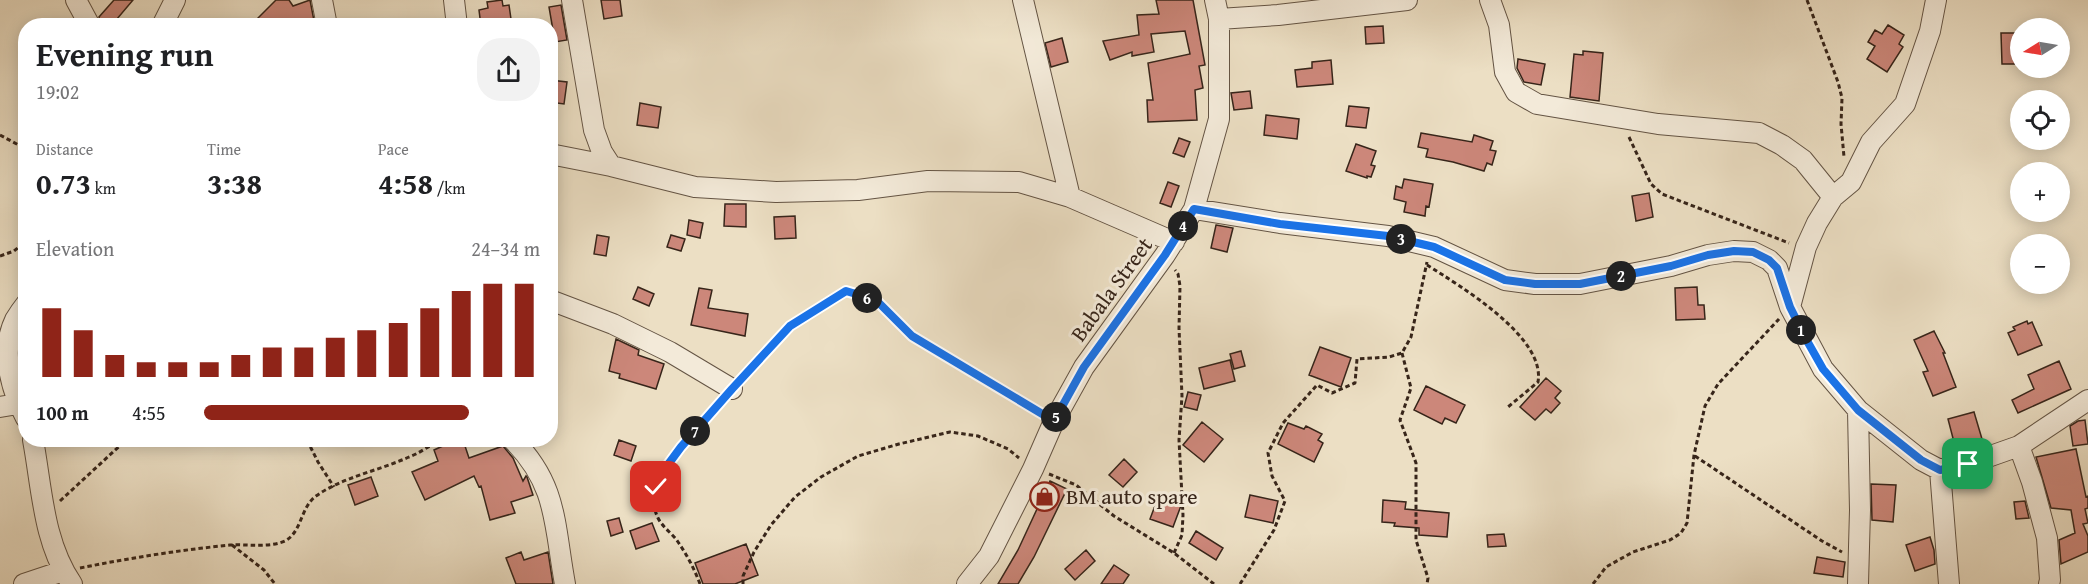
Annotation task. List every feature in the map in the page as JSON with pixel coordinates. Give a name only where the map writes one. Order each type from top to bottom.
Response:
[{"type":"street","points":[[76,0],[86,18]]},
{"type":"street","points":[[166,18],[175,0]]},
{"type":"street","points":[[322,0],[325,18]]},
{"type":"street","points":[[454,0],[456,18]]},
{"type":"street","points":[[572,0],[594,130],[602,152],[611,166]]},
{"type":"street","points":[[1023,0],[1070,197]]},
{"type":"street","points":[[1217,9],[1278,15],[1407,0]]},
{"type":"street","points":[[1490,0],[1499,25],[1505,72],[1516,92],[1537,104],[1658,124],[1759,133],[1782,145],[1803,160],[1833,196]]},
{"type":"street","points":[[1790,307],[1806,247],[1817,224],[1833,196],[1851,182],[1871,142],[1905,104],[1930,31],[1936,0]]},
{"type":"street","name":"Babala Street","points":[[967,584],[989,556],[1033,469],[1054,421],[1084,367],[1194,209],[1220,119],[1217,9]]},
{"type":"street","points":[[558,156],[695,187],[799,192],[858,190],[928,181],[1019,182],[1070,197],[1169,248]]},
{"type":"street","points":[[1194,209],[1280,224],[1388,236],[1430,256],[1505,280],[1535,284],[1580,284],[1671,266],[1708,255],[1734,251],[1753,252],[1769,260],[1777,268],[1790,307],[1823,369],[1858,410],[1921,460],[1940,470],[1968,464],[2019,446],[2088,400]]},
{"type":"street","points":[[558,303],[613,324],[670,352],[732,389]]},
{"type":"street","points":[[15,410],[8,346],[14,321],[18,315]]},
{"type":"street","points":[[1858,410],[1858,584]]},
{"type":"street","points":[[2019,446],[2032,482],[2047,538],[2049,584]]},
{"type":"street","points":[[24,584],[68,578],[54,548],[45,514],[34,447]]},
{"type":"street","points":[[519,447],[535,464],[546,485],[553,506],[565,584]]},
{"type":"street","points":[[1940,470],[1949,584]]},
{"type":"path","points":[[1807,0],[1842,98],[1842,146],[1851,182]]},
{"type":"path","points":[[1617,117],[1650,184],[1662,194],[1791,244],[1806,247]]},
{"type":"path","points":[[0,135],[18,145]]},
{"type":"path","points":[[0,256],[14,252],[18,248]]},
{"type":"path","points":[[1169,248],[1180,286],[1182,396],[1179,440],[1182,535],[1174,553]]},
{"type":"path","points":[[1240,584],[1274,530],[1285,501],[1272,476],[1268,453],[1283,423],[1317,385],[1332,393],[1355,383],[1357,359],[1389,357],[1402,353],[1411,337],[1430,256],[1503,318],[1537,362],[1540,371],[1538,382],[1508,407]]},
{"type":"path","points":[[700,584],[693,567],[675,538],[659,521],[655,511],[656,487],[661,474],[681,447],[790,326],[846,291],[876,300],[912,336],[1054,421]]},
{"type":"path","points":[[1593,584],[1606,567],[1633,552],[1670,540],[1681,533],[1687,523],[1694,455],[1705,406],[1718,384],[1790,307]]},
{"type":"path","points":[[1402,353],[1412,388],[1400,420],[1416,462],[1416,540],[1428,578],[1427,584]]},
{"type":"path","points":[[743,584],[743,576],[754,552],[771,525],[795,497],[821,477],[858,456],[950,432],[978,436],[1008,449],[1033,469],[1076,485],[1114,516],[1174,553],[1214,584]]},
{"type":"path","points":[[45,514],[119,447]]},
{"type":"path","points":[[310,447],[334,487]]},
{"type":"path","points":[[68,578],[135,557],[284,541],[293,535],[307,504],[316,496],[354,477],[410,457],[428,447]]},
{"type":"path","points":[[1694,455],[1822,541],[1859,562]]},
{"type":"path","points":[[231,545],[264,570],[275,584]]},
{"type":"building","points":[[114,0],[133,0],[118,18],[99,17]]},
{"type":"building","points":[[276,0],[289,0],[293,6],[310,0],[313,18],[258,18]]},
{"type":"building","points":[[502,0],[503,6],[509,5],[511,18],[480,18],[479,10],[488,8],[487,2]]},
{"type":"building","points":[[601,0],[620,0],[622,16],[604,19]]},
{"type":"building","points":[[1156,0],[1193,0],[1205,65],[1199,66],[1203,88],[1195,90],[1197,120],[1148,122],[1147,100],[1153,100],[1148,63],[1190,54],[1185,31],[1151,34],[1154,52],[1132,56],[1132,52],[1110,60],[1103,41],[1139,35],[1137,15],[1159,14]]},
{"type":"building","points":[[561,5],[567,40],[558,42],[558,18],[551,18],[549,7]]},
{"type":"building","points":[[1888,25],[1904,35],[1899,44],[1903,47],[1887,72],[1867,59],[1875,46],[1868,42],[1875,30],[1882,34]]},
{"type":"building","points":[[1383,26],[1384,43],[1366,44],[1365,27]]},
{"type":"building","points":[[2001,33],[2010,33],[2010,64],[2002,64]]},
{"type":"building","points":[[1062,38],[1068,62],[1051,67],[1045,43]]},
{"type":"building","points":[[1583,51],[1603,53],[1599,101],[1570,97],[1574,54],[1583,55]]},
{"type":"building","points":[[1518,59],[1545,64],[1541,85],[1524,82],[1517,68]]},
{"type":"building","points":[[1331,60],[1333,84],[1297,87],[1295,70],[1312,68],[1312,62]]},
{"type":"building","points":[[558,81],[567,82],[564,104],[558,103]]},
{"type":"building","points":[[1250,91],[1252,108],[1234,110],[1231,93]]},
{"type":"building","points":[[640,103],[661,107],[658,128],[637,125]]},
{"type":"building","points":[[1349,106],[1369,108],[1366,128],[1346,126]]},
{"type":"building","points":[[1266,115],[1299,119],[1297,139],[1264,135]]},
{"type":"building","points":[[1421,133],[1472,142],[1474,135],[1493,141],[1490,150],[1496,151],[1492,165],[1487,163],[1484,171],[1426,157],[1428,149],[1418,147]]},
{"type":"building","points":[[1179,138],[1190,142],[1184,157],[1173,153]]},
{"type":"building","points":[[1356,144],[1376,151],[1371,165],[1375,166],[1371,177],[1367,176],[1367,178],[1346,171]]},
{"type":"building","points":[[1404,179],[1433,184],[1425,216],[1404,212],[1406,202],[1394,199],[1396,186],[1402,188]]},
{"type":"building","points":[[1168,182],[1179,186],[1171,207],[1160,203]]},
{"type":"building","points":[[1649,193],[1653,217],[1636,221],[1632,196]]},
{"type":"building","points":[[725,204],[746,204],[746,227],[724,226]]},
{"type":"building","points":[[795,216],[796,238],[775,239],[774,217]]},
{"type":"building","points":[[689,220],[703,223],[700,238],[687,235]]},
{"type":"building","points":[[1216,225],[1233,228],[1227,252],[1211,248]]},
{"type":"building","points":[[597,235],[609,237],[606,256],[594,254]]},
{"type":"building","points":[[671,235],[685,239],[681,251],[667,247]]},
{"type":"building","points":[[638,287],[654,294],[649,306],[633,299]]},
{"type":"building","points":[[1697,287],[1698,305],[1704,305],[1705,319],[1676,320],[1675,288]]},
{"type":"building","points":[[699,288],[712,290],[708,308],[748,314],[745,336],[691,325]]},
{"type":"building","points":[[2027,321],[2028,324],[2032,322],[2042,345],[2018,355],[2008,333],[2015,330],[2013,327]]},
{"type":"building","points":[[1934,331],[1945,353],[1943,353],[1956,387],[1933,396],[1923,372],[1928,371],[1914,340]]},
{"type":"building","points":[[616,339],[639,350],[638,355],[664,364],[656,389],[619,378],[620,374],[609,371]]},
{"type":"building","points":[[1320,347],[1351,358],[1341,387],[1309,375]]},
{"type":"building","points":[[1241,351],[1245,366],[1234,369],[1230,354]]},
{"type":"building","points":[[1230,360],[1235,381],[1204,389],[1199,368]]},
{"type":"building","points":[[2059,361],[2071,389],[2018,413],[2012,400],[2034,389],[2028,375]]},
{"type":"building","points":[[1546,378],[1561,391],[1555,398],[1560,403],[1551,413],[1546,409],[1535,420],[1520,407]]},
{"type":"building","points":[[1426,386],[1465,405],[1456,423],[1445,418],[1442,424],[1414,410]]},
{"type":"building","points":[[1188,392],[1201,395],[1197,410],[1184,407]]},
{"type":"building","points":[[1974,412],[1982,439],[1955,446],[1948,419]]},
{"type":"building","points":[[2085,420],[2088,444],[2073,446],[2070,426]]},
{"type":"building","points":[[1202,422],[1223,439],[1204,462],[1183,445]]},
{"type":"building","points":[[1288,423],[1304,429],[1306,426],[1322,434],[1318,440],[1323,443],[1314,462],[1278,444]]},
{"type":"building","points":[[619,440],[636,446],[631,461],[614,455]]},
{"type":"building","points":[[441,447],[465,447],[469,458],[504,447],[513,458],[523,481],[527,477],[533,495],[511,502],[515,513],[490,520],[481,486],[479,487],[474,476],[425,500],[412,472],[438,461],[434,450]]},
{"type":"building","points":[[2076,449],[2086,497],[2088,496],[2088,508],[2085,509],[2088,523],[2083,524],[2088,536],[2088,552],[2061,564],[2059,540],[2075,533],[2071,510],[2051,508],[2036,457]]},
{"type":"building","points":[[1124,459],[1137,472],[1123,487],[1109,475]]},
{"type":"building","points":[[371,477],[378,496],[355,505],[348,485]]},
{"type":"building","points":[[1050,481],[1067,489],[1034,557],[1018,584],[998,584],[1018,550]]},
{"type":"building","points":[[1871,484],[1896,485],[1893,522],[1872,520]]},
{"type":"building","points":[[1159,495],[1182,503],[1173,527],[1150,519]]},
{"type":"building","points":[[1250,495],[1278,501],[1273,523],[1245,517]]},
{"type":"building","points":[[1383,500],[1406,502],[1405,509],[1449,513],[1447,537],[1419,535],[1419,528],[1394,526],[1395,523],[1382,522]]},
{"type":"building","points":[[2025,501],[2029,518],[2016,519],[2014,502]]},
{"type":"building","points":[[619,518],[623,532],[611,536],[607,521]]},
{"type":"building","points":[[652,523],[659,541],[636,549],[630,531]]},
{"type":"building","points":[[1196,531],[1223,548],[1216,560],[1189,543]]},
{"type":"building","points":[[1504,534],[1506,546],[1488,547],[1487,535]]},
{"type":"building","points":[[1930,537],[1935,564],[1915,571],[1906,545]]},
{"type":"building","points":[[746,544],[758,575],[735,584],[703,584],[695,563]]},
{"type":"building","points":[[1086,550],[1095,561],[1075,580],[1065,569]]},
{"type":"building","points":[[521,552],[524,560],[548,552],[553,584],[516,584],[506,558]]},
{"type":"building","points":[[1817,557],[1845,562],[1843,577],[1814,573]]},
{"type":"building","points":[[1114,565],[1129,575],[1123,584],[1101,584]]},
{"type":"place","name":"BM auto spare","points":[[1045,496]]},
{"type":"route","points":[[656,487],[661,474],[681,447],[790,326],[846,291],[876,300],[912,336],[1054,421],[1084,367],[1165,255],[1194,209],[1280,224],[1388,236],[1434,247],[1505,280],[1535,284],[1580,284],[1671,266],[1708,255],[1734,251],[1753,252],[1769,260],[1777,268],[1790,307],[1823,369],[1858,410],[1921,460],[1940,470],[1968,464]]}]
